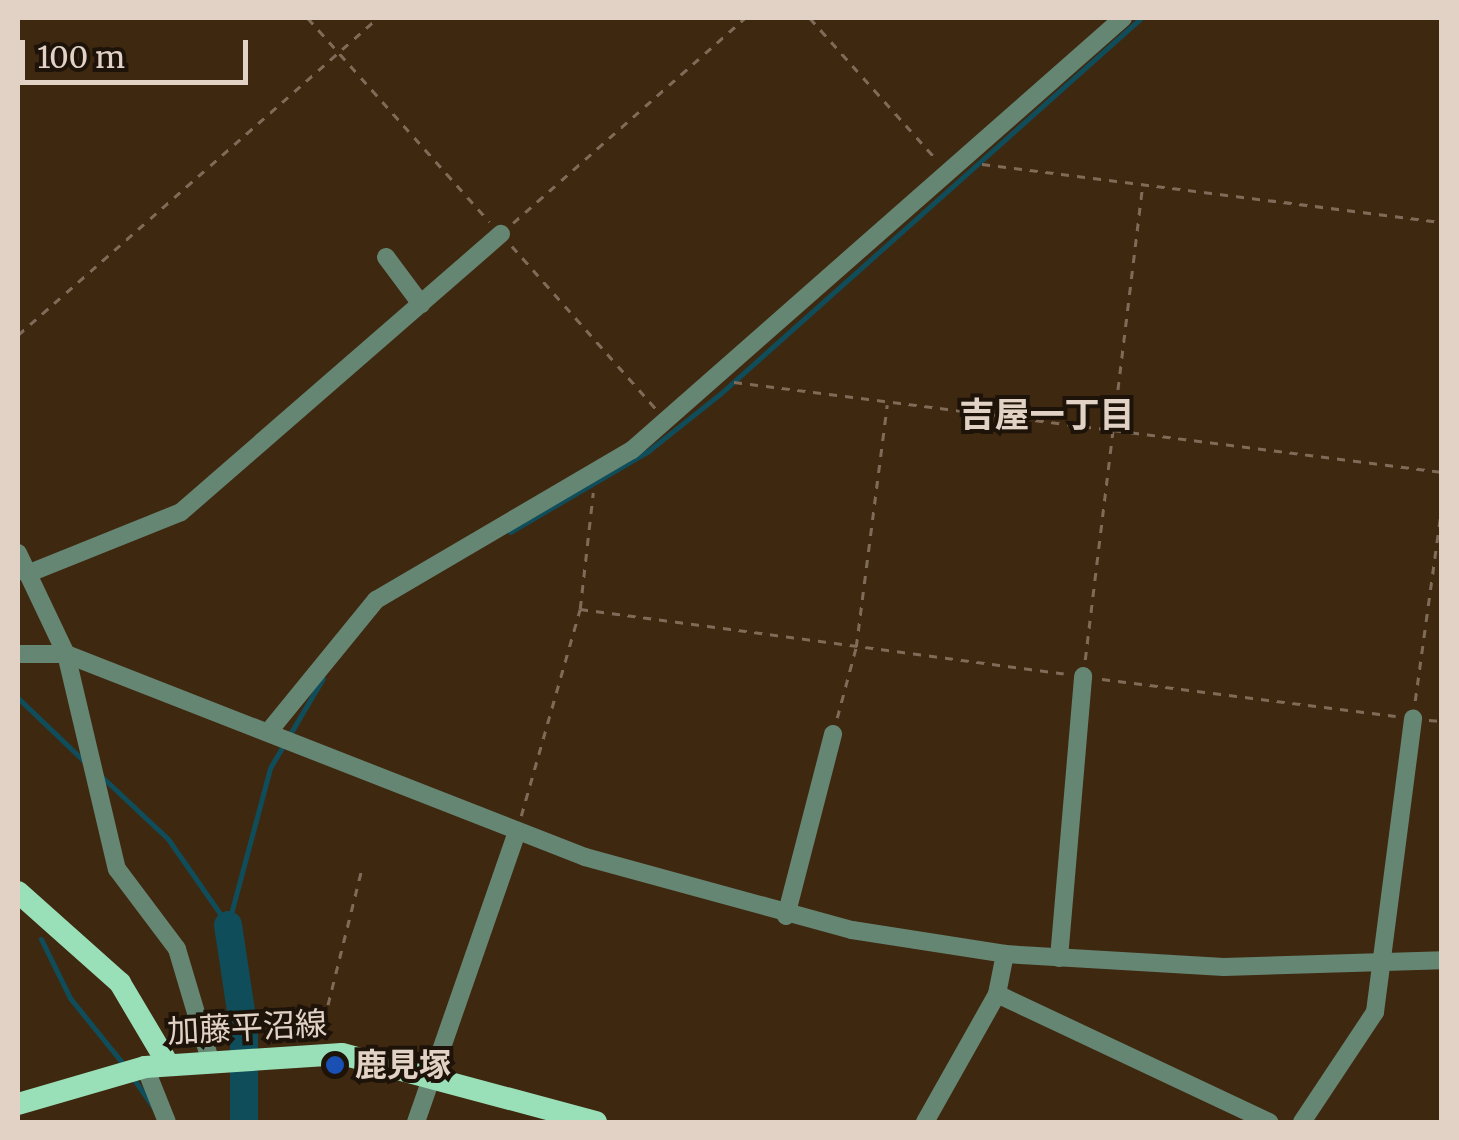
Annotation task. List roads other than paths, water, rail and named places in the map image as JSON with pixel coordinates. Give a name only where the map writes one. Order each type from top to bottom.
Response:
[{"type":"main road","points":[[18,892],[127,991],[157,1065]]},
{"type":"main road","name":"加藤平沼線","points":[[18,1104],[157,1065],[316,1054],[436,1074],[596,1122]]},
{"type":"street","points":[[270,730],[376,600],[596,472],[667,421],[1123,18]]},
{"type":"street","points":[[27,574],[181,512],[501,234]]},
{"type":"street","points":[[386,257],[422,304]]},
{"type":"street","points":[[18,553],[66,654],[117,869],[177,948],[210,1060]]},
{"type":"street","points":[[18,654],[66,654],[270,730],[517,832],[786,916],[1005,954],[1059,958],[1224,967],[1384,958],[1442,960]]},
{"type":"street","points":[[1059,958],[1083,676]]},
{"type":"street","points":[[1302,1122],[1375,1012],[1413,718]]},
{"type":"street","points":[[786,916],[833,734]]},
{"type":"street","points":[[416,1122],[436,1074],[517,832]]},
{"type":"street","points":[[924,1122],[997,994],[1005,954]]},
{"type":"street","points":[[997,994],[1269,1122]]},
{"type":"street","points":[[157,1065],[167,1122]]},
{"type":"waterway","points":[[510,532],[647,452],[720,394],[1141,18]]},
{"type":"waterway","points":[[228,925],[270,768],[323,678]]},
{"type":"waterway","points":[[18,698],[85,762]]},
{"type":"waterway","points":[[101,776],[168,839],[228,925]]},
{"type":"waterway","points":[[228,925],[244,1031],[244,1122]]},
{"type":"waterway","points":[[41,939],[70,998],[124,1065]]},
{"type":"waterway","points":[[133,1078],[155,1110]]},
{"type":"place","name":"鹿見塚","points":[[335,1065]]},
{"type":"district","name":"吉屋一丁目","points":[[1047,415]]}]
